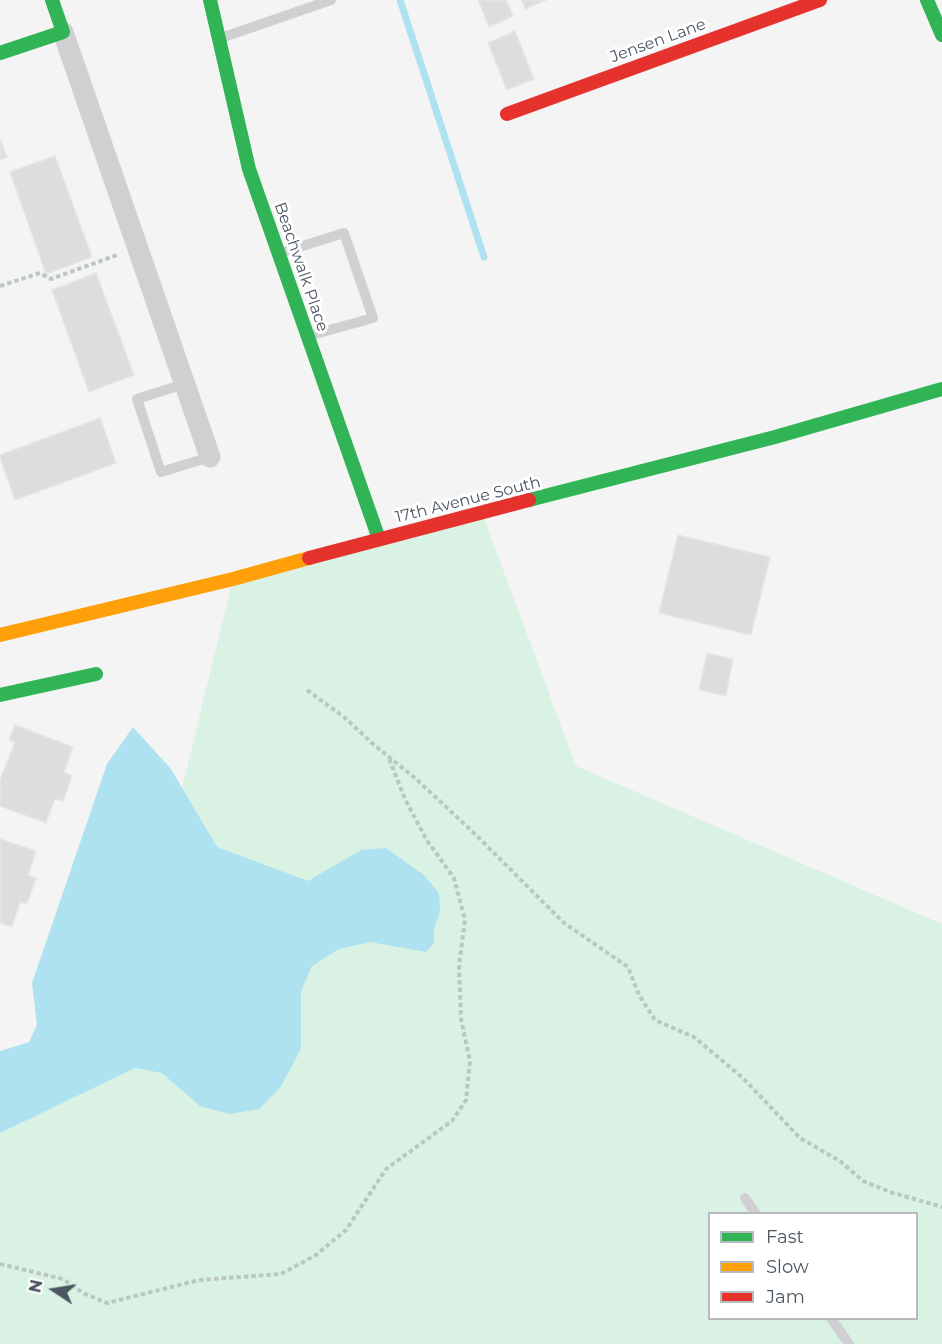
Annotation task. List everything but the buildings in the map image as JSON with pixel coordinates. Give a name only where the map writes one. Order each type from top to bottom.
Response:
[{"type":"street","points":[[52,0],[210,457]]},
{"type":"street","name":"Beachwalk Place","points":[[210,0],[249,169],[380,539]]},
{"type":"street","name":"Jensen Lane","points":[[507,114],[820,0]]},
{"type":"street","points":[[927,0],[942,35]]},
{"type":"street","points":[[0,53],[63,32]]},
{"type":"street","name":"17th Avenue South","points":[[0,635],[233,579],[775,437],[942,389]]},
{"type":"street","points":[[0,695],[96,674]]},
{"type":"lane","points":[[220,39],[331,0]]},
{"type":"lane","points":[[279,253],[344,233],[373,318],[308,336]]},
{"type":"lane","points":[[184,384],[137,399],[161,472],[210,457]]},
{"type":"lane","points":[[745,1198],[755,1212]]},
{"type":"lane","points":[[832,1320],[849,1344]]},
{"type":"path","points":[[0,286],[40,273],[51,279],[138,248]]},
{"type":"path","points":[[307,690],[344,717],[415,778],[564,923],[628,967],[639,995],[655,1020],[694,1037],[743,1078],[800,1138],[840,1161],[863,1181],[942,1208]]},
{"type":"path","points":[[0,1264],[63,1278],[83,1293],[107,1303],[199,1280],[280,1274],[316,1255],[346,1230],[386,1169],[453,1121],[466,1100],[470,1060],[462,1019],[459,964],[465,920],[454,878],[426,839],[405,799],[388,756]]},
{"type":"green space","points":[[482,513],[576,766],[942,924],[942,1344],[0,1344],[0,1100],[115,1063],[233,579]]},
{"type":"water","points":[[133,727],[171,769],[217,847],[308,881],[361,850],[386,848],[424,875],[439,893],[440,912],[434,928],[434,943],[426,952],[370,942],[339,949],[312,966],[301,991],[301,1049],[280,1088],[259,1109],[229,1114],[200,1106],[162,1073],[135,1068],[0,1133],[0,1051],[29,1042],[37,1025],[32,983],[107,764]]},
{"type":"waterway","points":[[400,0],[484,257]]},
{"type":"traffic: fast","points":[[0,53],[63,32],[52,0]]},
{"type":"traffic: fast","points":[[210,0],[249,169],[379,539]]},
{"type":"traffic: fast","points":[[927,0],[942,35]]},
{"type":"traffic: fast","points":[[529,500],[775,437],[942,389]]},
{"type":"traffic: fast","points":[[0,695],[96,674]]},
{"type":"traffic: slow","points":[[0,635],[233,579],[309,558]]},
{"type":"traffic: jam","points":[[507,114],[820,0]]},
{"type":"traffic: jam","points":[[309,558],[529,500]]}]
